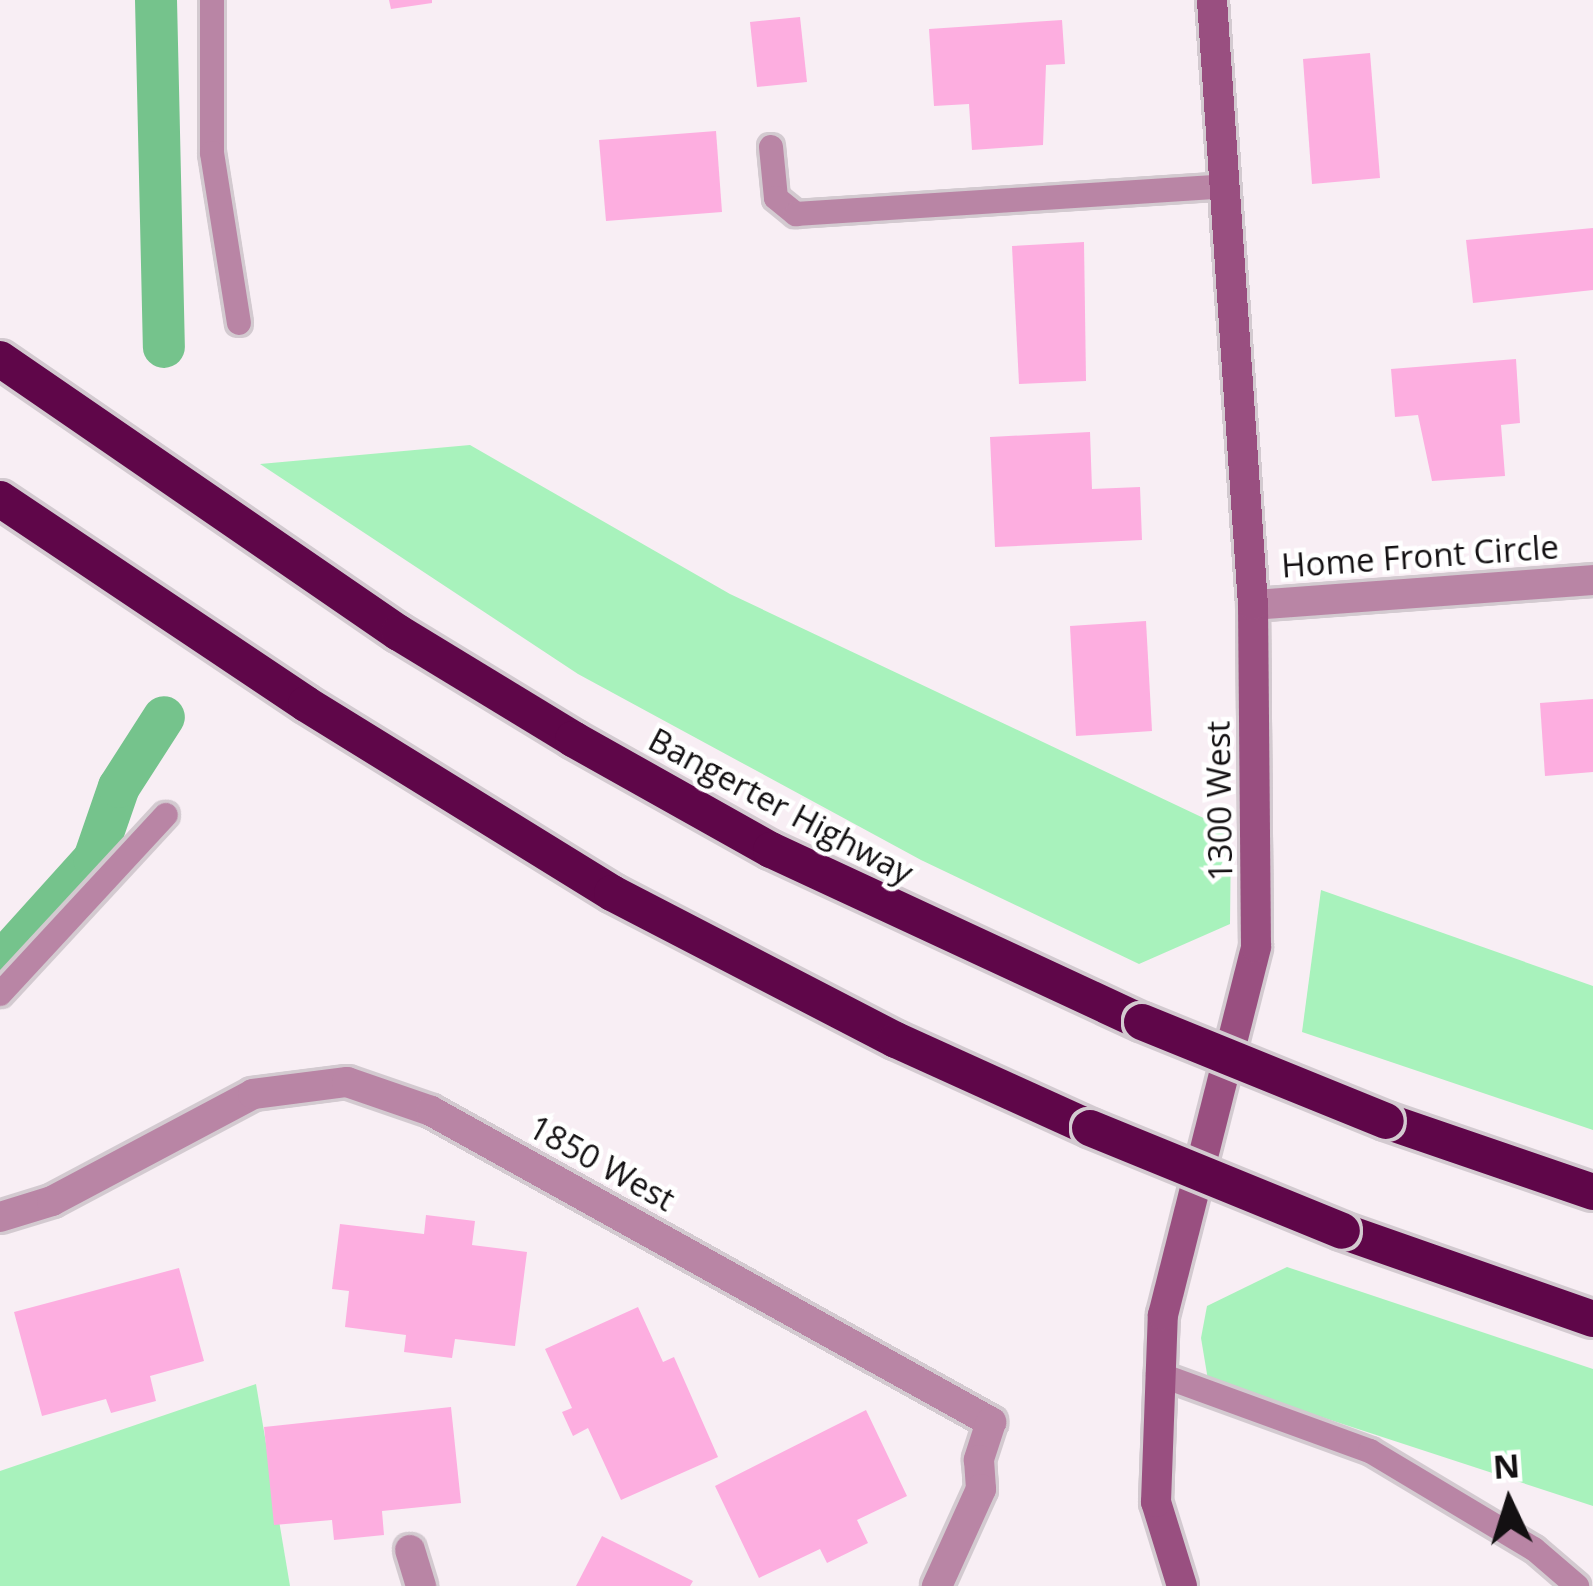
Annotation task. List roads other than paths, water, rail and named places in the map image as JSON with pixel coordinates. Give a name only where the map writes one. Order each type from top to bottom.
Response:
[{"type":"highway","name":"Bangerter Highway","points":[[0,359],[399,633],[573,739],[771,850],[1142,1022],[1386,1121],[1593,1192]]},
{"type":"highway","points":[[0,499],[306,704],[593,881],[896,1040],[1090,1128],[1342,1232],[1593,1319]]},
{"type":"street","name":"1300 West","points":[[1182,1586],[1156,1502],[1162,1315],[1256,947],[1253,604],[1211,0]]},
{"type":"street","name":"Home Front Circle","points":[[1253,604],[1593,580]]},
{"type":"street","name":"1850 West","points":[[0,1217],[52,1202],[253,1094],[347,1082],[431,1111],[991,1422],[979,1460],[981,1489],[937,1586]]},
{"type":"street","points":[[410,1550],[421,1586]]},
{"type":"lane","points":[[212,0],[212,153],[239,323]]},
{"type":"lane","points":[[771,148],[776,198],[796,214],[1225,186]]},
{"type":"lane","points":[[0,994],[166,814]]},
{"type":"lane","points":[[1158,1373],[1370,1451],[1534,1549],[1577,1586]]},
{"type":"waterway","points":[[156,0],[164,347]]},
{"type":"waterway","points":[[0,963],[94,859],[119,787],[164,717]]}]
